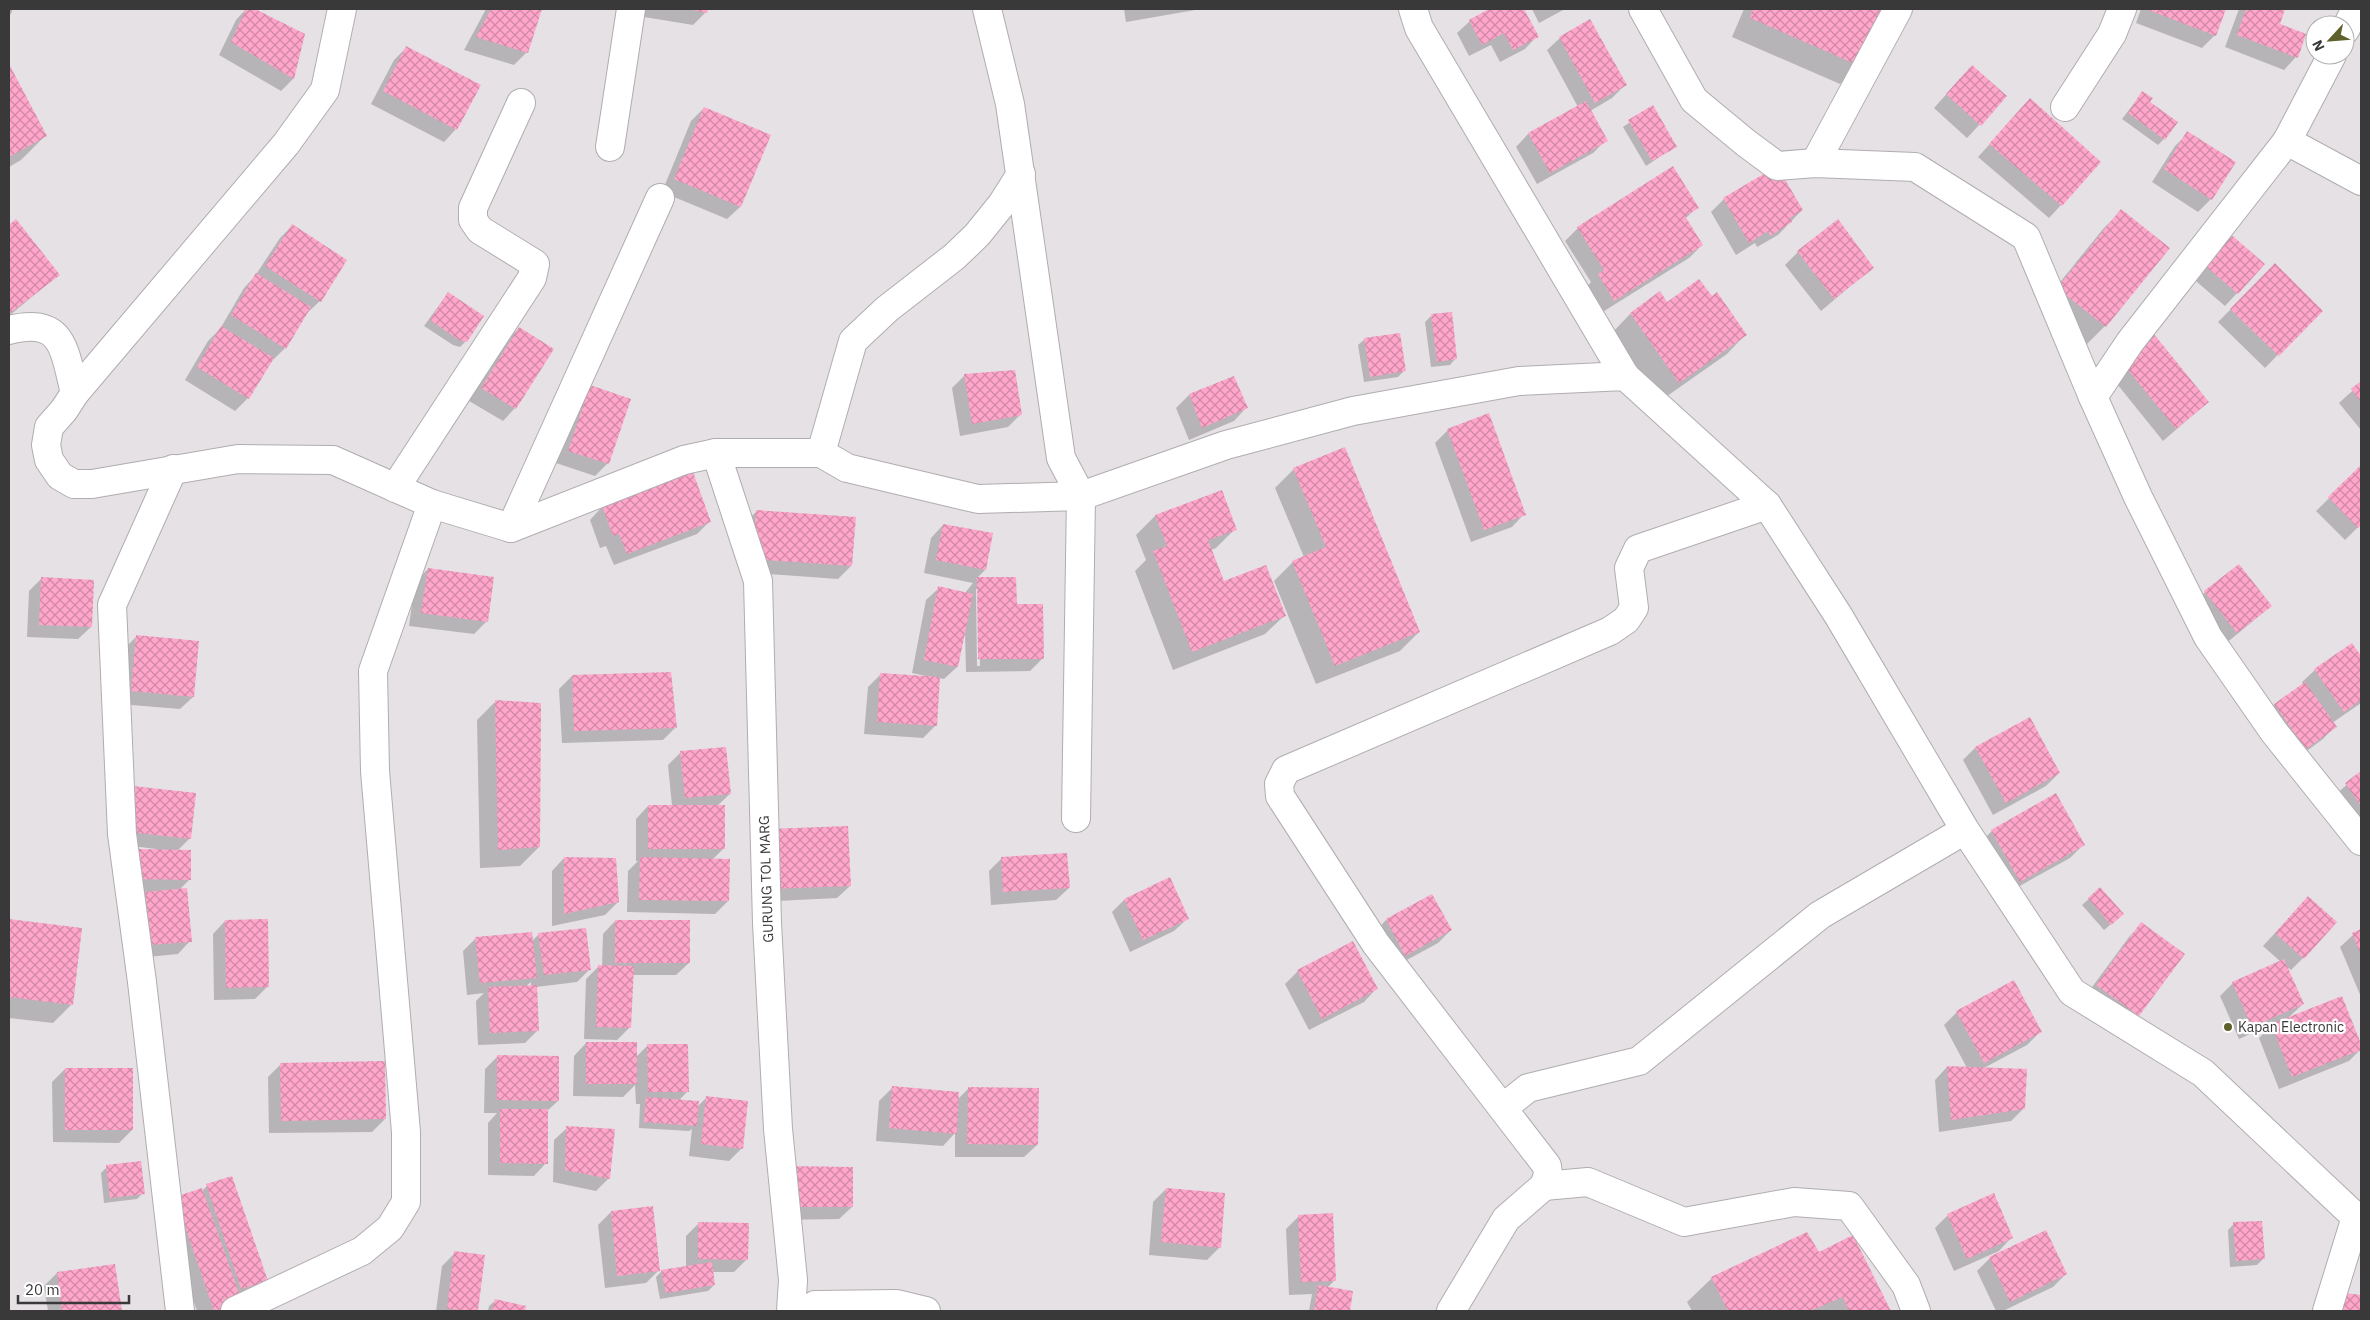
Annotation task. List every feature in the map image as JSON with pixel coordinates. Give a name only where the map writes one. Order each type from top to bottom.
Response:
[{"type":"street","points":[[342,9],[324,90],[286,144],[74,393],[64,410],[48,427],[46,445],[49,460],[60,476],[74,484],[92,484],[238,459],[333,460],[432,504],[511,528],[684,460],[716,453],[821,453],[846,468],[978,499],[1081,496],[1226,446],[1353,411],[1519,381],[1625,376]]},
{"type":"street","points":[[610,147],[631,9]]},
{"type":"street","points":[[988,9],[1010,104],[1061,458],[1081,496],[1076,818]]},
{"type":"street","points":[[1413,9],[1419,28],[1625,376],[1767,505],[1838,615],[1965,830],[2072,992],[2202,1073],[2359,1220],[2327,1311]]},
{"type":"street","points":[[1643,9],[1694,100],[1777,166],[1814,163],[1915,167],[2026,237],[2093,397],[2138,497],[2208,637],[2274,732],[2361,841]]},
{"type":"street","points":[[1814,163],[1898,9]]},
{"type":"street","points":[[2065,107],[2112,34],[2122,9]]},
{"type":"street","points":[[2093,397],[2130,342],[2287,141],[2327,65]]},
{"type":"street","points":[[395,488],[532,278],[535,264],[480,230],[473,220],[473,208],[521,103]]},
{"type":"street","points":[[2287,141],[2361,181]]},
{"type":"street","points":[[821,453],[853,341],[887,309],[954,257],[977,234],[1002,204],[1020,174]]},
{"type":"street","points":[[511,528],[660,198]]},
{"type":"street","points":[[9,330],[25,326],[45,328],[61,341],[74,393]]},
{"type":"street","name":"GURUNG TOL MARG","points":[[716,453],[758,581],[767,923],[778,1129],[792,1280],[792,1311]]},
{"type":"street","points":[[173,469],[112,605],[122,834],[142,982],[180,1311]]},
{"type":"street","points":[[235,1311],[362,1251],[390,1228],[406,1202],[406,1132],[375,771],[373,671],[432,504]]},
{"type":"street","points":[[1452,1311],[1506,1219],[1546,1181],[1547,1166],[1376,944],[1280,796],[1278,784],[1286,770],[1610,631],[1626,620],[1634,608],[1629,568],[1638,549],[1767,505]]},
{"type":"street","points":[[1503,1108],[1528,1088],[1639,1061],[1820,915],[1965,830]]},
{"type":"street","points":[[1546,1181],[1588,1182],[1684,1222],[1794,1202],[1849,1206],[1906,1285],[1916,1311]]},
{"type":"street","points":[[808,1311],[814,1305],[888,1304],[926,1311]]},
{"type":"building","points":[[246,9],[255,9],[305,34],[294,79],[231,42]]},
{"type":"building","points":[[491,9],[542,9],[528,53],[476,37]]},
{"type":"building","points":[[688,9],[708,9],[707,13]]},
{"type":"building","points":[[1489,9],[1524,9],[1539,37],[1513,50],[1504,33],[1482,45],[1469,20]]},
{"type":"building","points":[[1753,9],[1877,9],[1884,12],[1860,66],[1750,18]]},
{"type":"building","points":[[2146,9],[2226,9],[2216,36]]},
{"type":"building","points":[[2246,9],[2285,9],[2280,24],[2305,34],[2305,37],[2298,58],[2237,35]]},
{"type":"building","points":[[1590,19],[1627,85],[1595,103],[1559,37]]},
{"type":"building","points":[[406,46],[481,85],[457,130],[383,91]]},
{"type":"building","points":[[9,64],[47,136],[9,157]]},
{"type":"building","points":[[1972,65],[2007,96],[1981,126],[1946,94]]},
{"type":"building","points":[[2142,91],[2153,98],[2150,102],[2178,122],[2165,140],[2128,113]]},
{"type":"building","points":[[2030,98],[2101,162],[2062,206],[1989,144]]},
{"type":"building","points":[[1586,101],[1608,141],[1550,173],[1528,133]]},
{"type":"building","points":[[1653,105],[1677,147],[1652,161],[1628,120]]},
{"type":"building","points":[[704,107],[771,135],[741,207],[674,179]]},
{"type":"building","points":[[2187,131],[2236,162],[2212,200],[2164,169]]},
{"type":"building","points":[[1673,166],[1699,208],[1685,216],[1703,245],[1614,301],[1598,274],[1604,270],[1577,227]]},
{"type":"building","points":[[1777,166],[1803,210],[1790,218],[1792,222],[1770,236],[1768,231],[1749,243],[1723,198]]},
{"type":"building","points":[[2121,209],[2170,248],[2106,327],[2057,288]]},
{"type":"building","points":[[16,219],[60,275],[9,314],[9,225]]},
{"type":"building","points":[[1838,219],[1874,268],[1834,299],[1797,251]]},
{"type":"building","points":[[292,224],[347,260],[321,302],[265,266]]},
{"type":"building","points":[[2228,232],[2265,264],[2238,294],[2202,263]]},
{"type":"building","points":[[2275,263],[2323,311],[2279,356],[2230,309]]},
{"type":"building","points":[[256,273],[311,307],[286,349],[231,315]]},
{"type":"building","points":[[1699,279],[1712,296],[1717,292],[1747,335],[1679,383],[1630,313],[1660,291],[1667,302]]},
{"type":"building","points":[[448,292],[484,316],[467,342],[459,340],[430,320]]},
{"type":"building","points":[[1452,312],[1457,359],[1437,362],[1431,314]]},
{"type":"building","points":[[221,326],[274,358],[249,399],[197,367]]},
{"type":"building","points":[[519,327],[554,349],[516,409],[481,388]]},
{"type":"building","points":[[1400,333],[1406,371],[1370,377],[1364,338]]},
{"type":"building","points":[[2153,333],[2209,402],[2176,429],[2120,360]]},
{"type":"building","points":[[1015,370],[1022,415],[972,424],[964,374]]},
{"type":"building","points":[[1234,376],[1248,408],[1202,428],[1189,394]]},
{"type":"building","points":[[2361,381],[2361,402],[2351,389]]},
{"type":"building","points":[[590,385],[631,399],[609,464],[568,451]]},
{"type":"building","points":[[1489,413],[1526,515],[1484,530],[1447,429]]},
{"type":"building","points":[[1345,447],[1420,632],[1335,666],[1292,561],[1326,547],[1293,468]]},
{"type":"building","points":[[2361,465],[2361,525],[2358,528],[2328,497]]},
{"type":"building","points":[[693,472],[711,522],[627,554],[619,534],[613,536],[602,506]]},
{"type":"building","points":[[1222,490],[1237,530],[1208,540],[1224,581],[1266,565],[1286,616],[1192,652],[1153,551],[1167,546],[1155,515]]},
{"type":"building","points":[[756,510],[856,517],[852,566],[753,559]]},
{"type":"building","points":[[943,524],[993,533],[986,570],[936,560]]},
{"type":"building","points":[[2239,564],[2272,606],[2237,633],[2204,591]]},
{"type":"building","points":[[428,568],[494,577],[488,622],[421,613]]},
{"type":"building","points":[[41,577],[94,580],[92,627],[39,625]]},
{"type":"building","points":[[977,577],[1016,577],[1017,604],[1043,604],[1044,659],[978,659]]},
{"type":"building","points":[[938,586],[973,594],[958,667],[924,660]]},
{"type":"building","points":[[136,635],[199,641],[194,697],[131,691]]},
{"type":"building","points":[[2352,643],[2361,656],[2361,700],[2344,712],[2314,669]]},
{"type":"building","points":[[671,672],[677,728],[574,731],[572,675]]},
{"type":"building","points":[[880,673],[940,677],[937,726],[877,722]]},
{"type":"building","points":[[2305,682],[2337,727],[2306,749],[2274,704]]},
{"type":"building","points":[[495,700],[541,703],[540,847],[498,850]]},
{"type":"building","points":[[2030,717],[2060,773],[2006,803],[1975,747]]},
{"type":"building","points":[[726,747],[731,794],[685,798],[680,751]]},
{"type":"building","points":[[2361,771],[2361,806],[2345,783]]},
{"type":"building","points":[[133,786],[196,793],[191,839],[129,832]]},
{"type":"building","points":[[2056,793],[2085,845],[2020,882],[1991,830]]},
{"type":"building","points":[[648,805],[725,805],[725,849],[648,849]]},
{"type":"building","points":[[848,826],[851,886],[771,889],[769,829]]},
{"type":"building","points":[[135,849],[191,850],[191,880],[134,879]]},
{"type":"building","points":[[1067,853],[1070,888],[1003,892],[1001,857]]},
{"type":"building","points":[[564,857],[616,858],[619,902],[564,914]]},
{"type":"building","points":[[640,857],[730,859],[729,901],[639,900]]},
{"type":"building","points":[[1170,877],[1189,919],[1143,940],[1124,899]]},
{"type":"building","points":[[2100,887],[2124,914],[2111,925],[2088,898]]},
{"type":"building","points":[[187,888],[192,942],[149,945],[145,892]]},
{"type":"building","points":[[1432,894],[1452,930],[1405,956],[1386,919]]},
{"type":"building","points":[[2308,896],[2337,922],[2304,959],[2275,933]]},
{"type":"building","points":[[9,919],[82,928],[73,1005],[9,997]]},
{"type":"building","points":[[268,919],[269,987],[226,988],[225,920]]},
{"type":"building","points":[[615,920],[690,920],[690,963],[615,963]]},
{"type":"building","points":[[2141,922],[2185,954],[2139,1016],[2096,985]]},
{"type":"building","points":[[586,928],[591,970],[544,975],[538,933]]},
{"type":"building","points":[[2361,929],[2361,955],[2352,933]]},
{"type":"building","points":[[532,932],[537,978],[480,983],[475,937]]},
{"type":"building","points":[[1353,941],[1378,989],[1322,1019],[1297,970]]},
{"type":"building","points":[[2284,959],[2304,1004],[2252,1027],[2232,982]]},
{"type":"building","points":[[598,965],[634,966],[631,1028],[596,1027]]},
{"type":"building","points":[[2014,980],[2042,1032],[1984,1063],[1956,1011]]},
{"type":"building","points":[[537,985],[539,1031],[490,1033],[488,987]]},
{"type":"building","points":[[2342,996],[2361,1044],[2361,1050],[2292,1077],[2271,1024]]},
{"type":"building","points":[[586,1042],[637,1042],[637,1084],[586,1084]]},
{"type":"building","points":[[647,1044],[688,1044],[689,1092],[648,1092]]},
{"type":"building","points":[[497,1055],[559,1056],[559,1101],[497,1100]]},
{"type":"building","points":[[385,1061],[386,1119],[281,1121],[280,1063]]},
{"type":"building","points":[[1947,1066],[2027,1069],[2025,1109],[1951,1120]]},
{"type":"building","points":[[65,1068],[133,1068],[133,1130],[65,1130]]},
{"type":"building","points":[[892,1086],[959,1092],[957,1134],[889,1128]]},
{"type":"building","points":[[968,1087],[1039,1088],[1038,1145],[967,1144]]},
{"type":"building","points":[[706,1096],[748,1101],[743,1149],[701,1144]]},
{"type":"building","points":[[646,1097],[699,1101],[697,1126],[644,1122]]},
{"type":"building","points":[[500,1109],[548,1109],[548,1164],[500,1163]]},
{"type":"building","points":[[566,1126],[615,1129],[610,1179],[565,1170]]},
{"type":"building","points":[[141,1161],[145,1194],[110,1198],[106,1165]]},
{"type":"building","points":[[789,1166],[853,1167],[853,1207],[789,1207]]},
{"type":"building","points":[[232,1176],[268,1281],[241,1289],[206,1184]]},
{"type":"building","points":[[202,1188],[242,1302],[214,1311],[175,1197]]},
{"type":"building","points":[[1166,1188],[1225,1193],[1221,1248],[1161,1242]]},
{"type":"building","points":[[1994,1193],[2013,1238],[1967,1259],[1947,1214]]},
{"type":"building","points":[[653,1206],[660,1271],[617,1276],[611,1211]]},
{"type":"building","points":[[1333,1213],[1336,1281],[1301,1282],[1298,1215]]},
{"type":"building","points":[[2262,1221],[2265,1259],[2236,1261],[2233,1222]]},
{"type":"building","points":[[698,1222],[749,1223],[748,1260],[698,1259]]},
{"type":"building","points":[[2046,1230],[2067,1274],[2010,1302],[1989,1257]]},
{"type":"building","points":[[1807,1232],[1819,1252],[1853,1235],[1891,1311],[1849,1311],[1843,1297],[1810,1311],[1728,1311],[1711,1277]]},
{"type":"building","points":[[454,1251],[485,1255],[478,1311],[447,1309]]},
{"type":"building","points":[[712,1262],[715,1285],[666,1293],[661,1270]]},
{"type":"building","points":[[115,1264],[122,1311],[62,1311],[57,1272]]},
{"type":"building","points":[[1318,1285],[1353,1291],[1350,1311],[1314,1311]]},
{"type":"building","points":[[2345,1293],[2361,1295],[2361,1311],[2343,1311]]},
{"type":"building","points":[[495,1299],[526,1306],[525,1311],[492,1311]]},
{"type":"place","name":"Kapan Electronic","points":[[2228,1027]]}]
